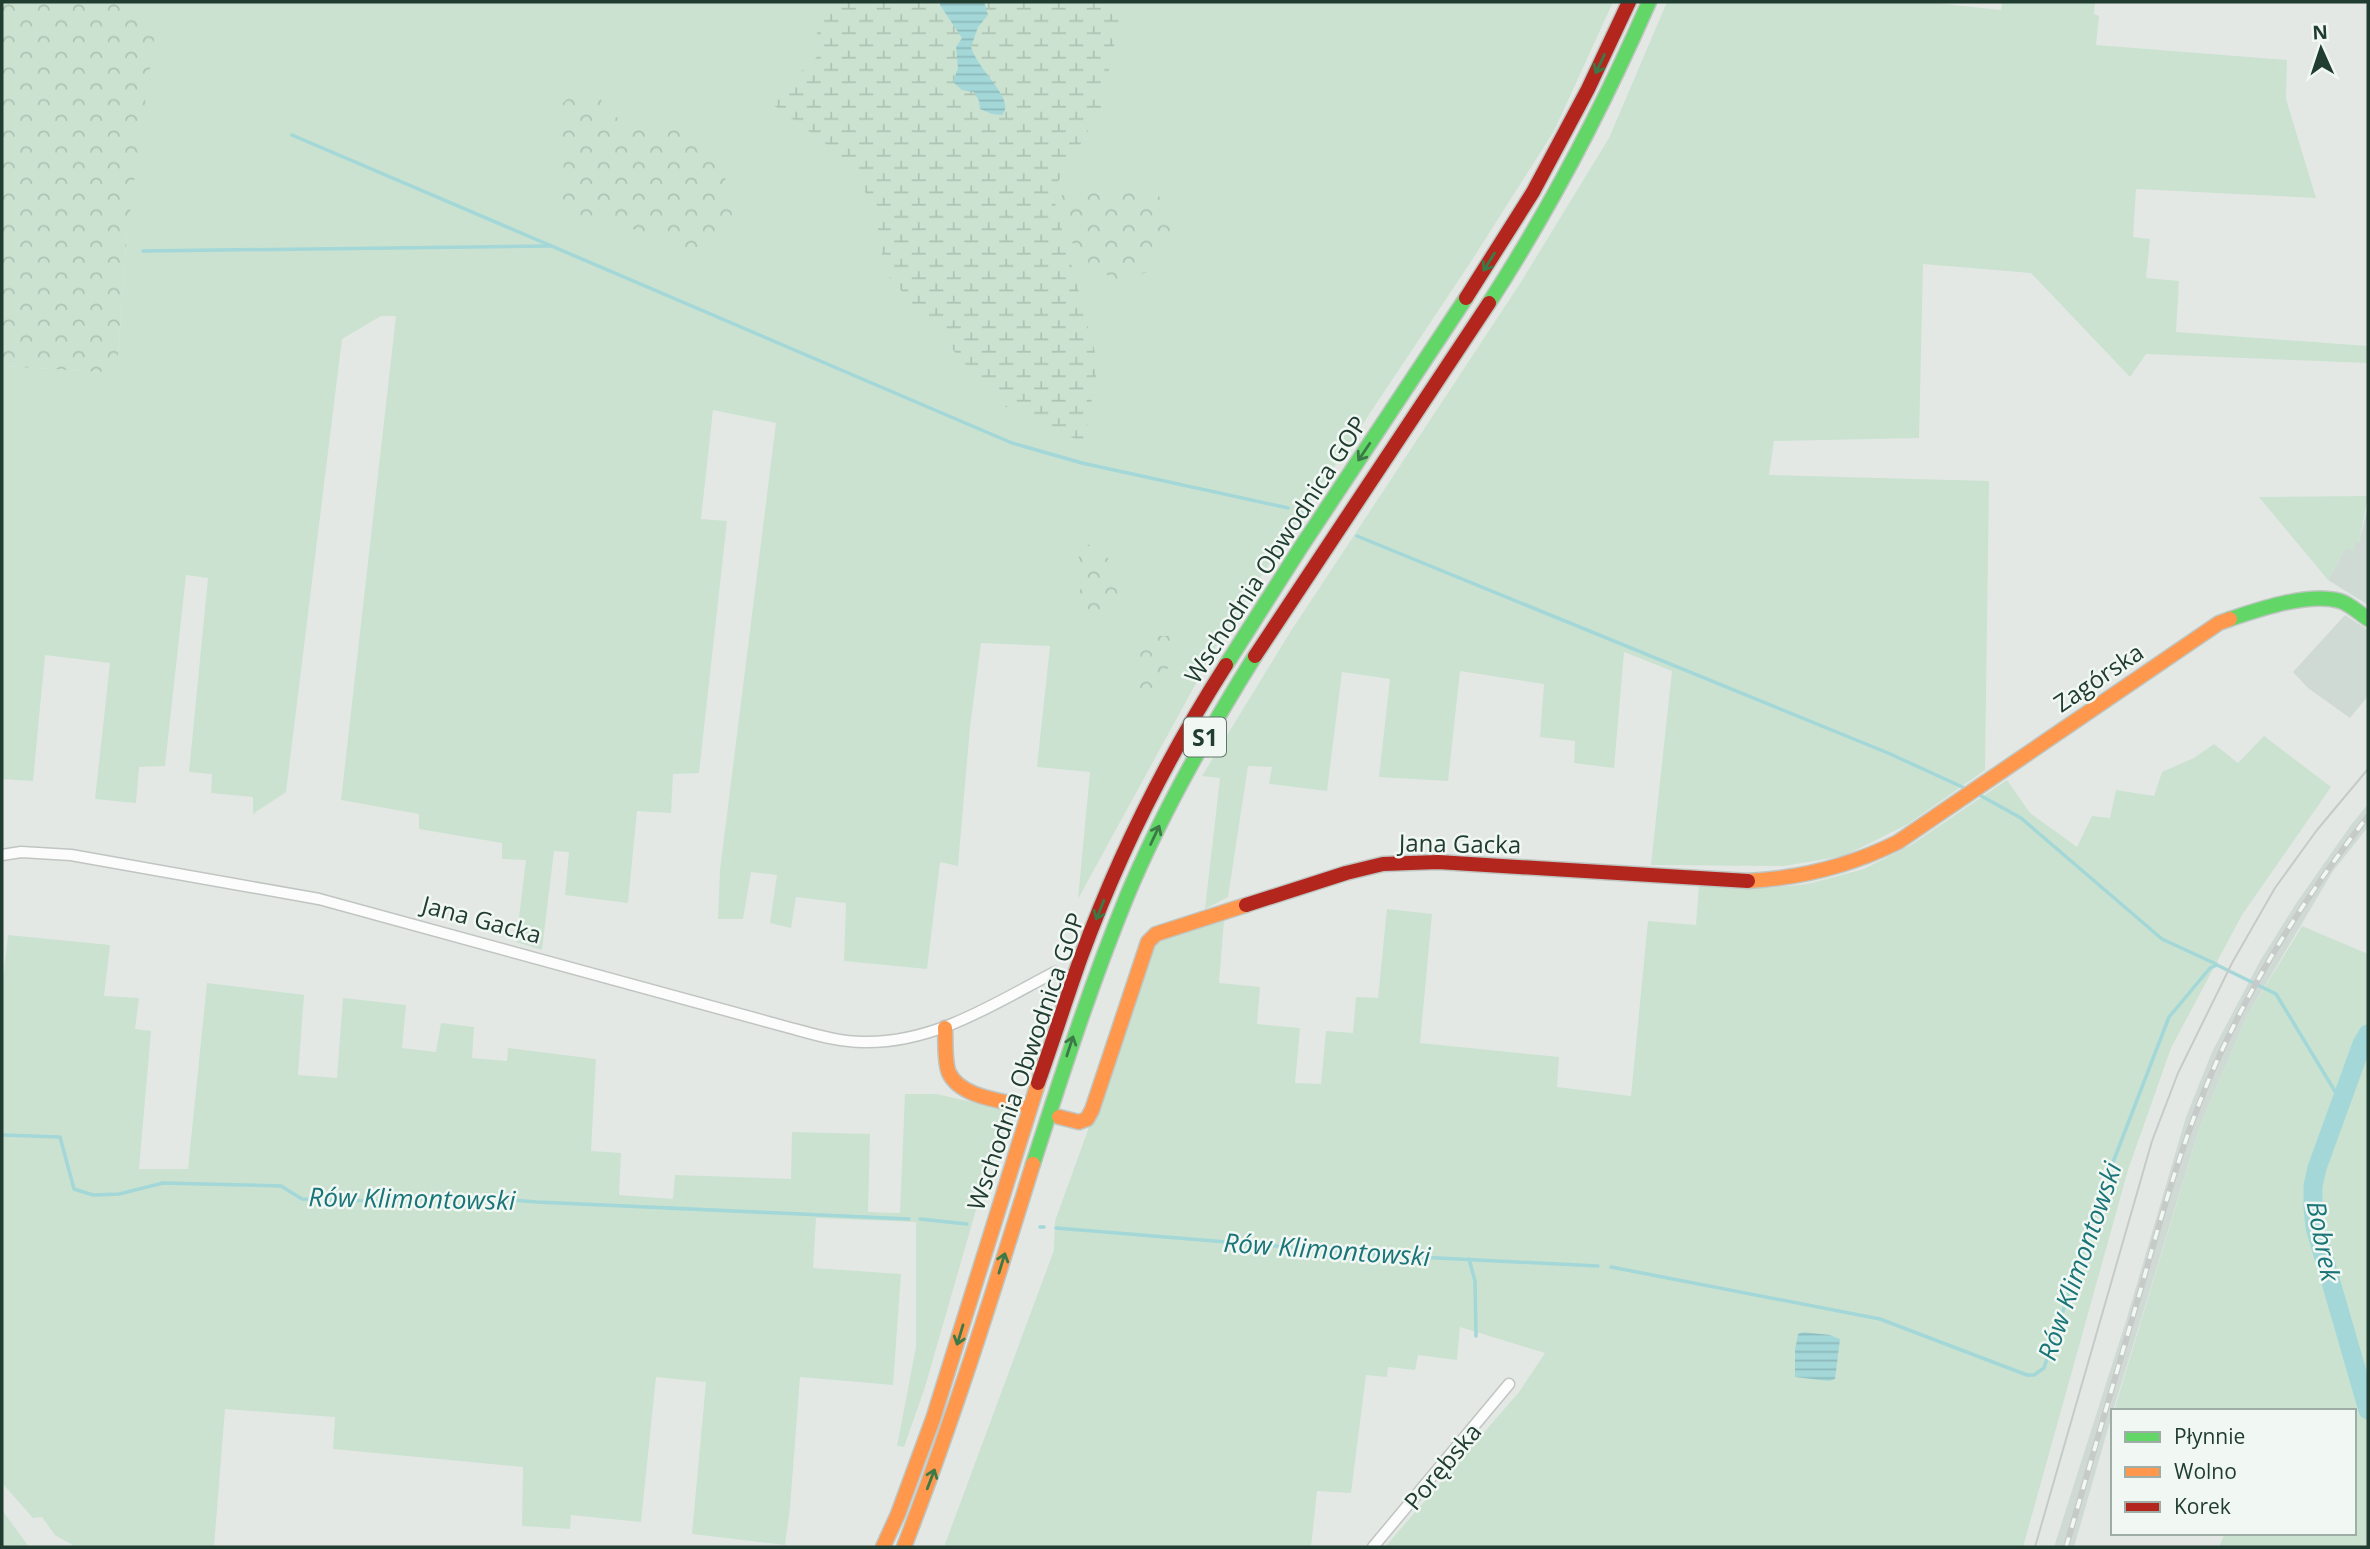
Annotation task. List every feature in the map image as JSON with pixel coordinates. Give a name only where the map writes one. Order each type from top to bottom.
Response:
[{"type":"main road","name":"Wschodnia Obwodnica GOP","points":[[883,1547],[933,1419],[1038,1084],[1082,955],[1123,857],[1167,767],[1214,684],[1301,547],[1452,321],[1533,192],[1588,89],[1629,2]]},
{"type":"main road","name":"Wschodnia Obwodnica GOP","points":[[904,1547],[951,1423],[1082,1012],[1127,896],[1164,814],[1206,735],[1258,650],[1531,233],[1590,129],[1649,2]]},
{"type":"main road","name":"Zagórska","points":[[1872,855],[1898,842],[2219,623],[2273,606],[2331,600],[2343,602],[2368,619]]},
{"type":"main road","name":"Jana Gacka","points":[[1059,1117],[1079,1122],[1087,1119],[1101,1086],[1148,942],[1151,937],[1168,930],[1346,873],[1383,864],[1438,862],[1748,881],[1799,877],[1842,867],[1872,855]]},
{"type":"main road","points":[[945,1028],[948,1072],[951,1078],[976,1093],[1020,1105]]},
{"type":"street","name":"Jana Gacka","points":[[2,855],[21,852],[71,855],[319,899],[834,1039],[866,1042],[901,1039],[945,1028],[1055,972]]},
{"type":"street","name":"Porębska","points":[[1373,1547],[1509,1384]]},
{"type":"shaded area","points":[[2367,510],[2368,605],[2328,580],[2345,549],[2359,542]]},
{"type":"shaded area","points":[[2345,615],[2368,630],[2368,696],[2350,718],[2308,688],[2293,672]]},
{"type":"shaded area","points":[[2368,804],[2368,827],[2333,871],[2247,1016],[2200,1126],[2114,1409],[2111,1409],[2111,1418],[2074,1547],[2054,1547],[2126,1321],[2186,1117],[2212,1052],[2260,961],[2351,825]]},
{"type":"green space","points":[[2,2],[129,2],[144,12],[152,27],[154,39],[127,233],[118,357],[112,367],[100,372],[2,366]]},
{"type":"green space","points":[[129,2],[1613,2],[1554,131],[1472,260],[1224,632],[1078,899],[1090,772],[1037,767],[1050,646],[981,643],[970,727],[958,866],[940,862],[927,969],[844,961],[846,903],[796,897],[791,928],[770,923],[777,875],[751,872],[743,919],[718,919],[720,870],[776,423],[713,410],[701,519],[727,521],[699,773],[673,774],[671,813],[637,811],[628,903],[565,895],[569,852],[554,851],[542,950],[516,942],[526,860],[502,859],[502,843],[419,829],[419,814],[341,800],[396,316],[381,316],[342,339],[286,792],[253,814],[253,797],[211,793],[212,774],[189,772],[208,578],[186,575],[165,766],[139,767],[136,803],[95,799],[110,663],[45,655],[33,781],[3,779],[2,366],[100,372],[118,357],[127,233],[134,4]]},
{"type":"green space","points":[[832,2],[1123,2],[1101,109],[1052,192],[1098,364],[1084,444],[1048,424],[1001,405],[885,272],[874,204],[833,149],[768,101],[817,57],[817,28]]},
{"type":"green space","points":[[1667,2],[1926,2],[2001,10],[2002,2],[2095,2],[2094,14],[2099,16],[2096,45],[2287,60],[2286,99],[2316,198],[2136,189],[2133,237],[2150,239],[2146,278],[2179,281],[2176,332],[2368,346],[2368,363],[2146,354],[2130,377],[2031,273],[1923,264],[1919,438],[1774,441],[1769,475],[1989,481],[1985,770],[1908,824],[1844,856],[1784,866],[1651,865],[1672,671],[1624,652],[1614,768],[1574,763],[1575,741],[1540,737],[1544,684],[1460,671],[1448,781],[1379,777],[1390,679],[1342,672],[1327,791],[1269,784],[1272,767],[1248,766],[1228,897],[1205,909],[1220,778],[1202,776],[1289,634],[1521,282],[1609,138]]},
{"type":"green space","points":[[576,90],[595,90],[604,105],[628,128],[682,127],[697,134],[705,142],[726,179],[732,204],[730,222],[720,245],[689,253],[679,246],[625,226],[585,219],[563,199],[560,106]]},
{"type":"green space","points":[[1135,186],[1156,193],[1172,212],[1169,238],[1147,272],[1123,282],[1096,269],[1079,253],[1067,232],[1058,204],[1066,187]]},
{"type":"green space","points":[[2368,496],[2359,543],[2355,542],[2354,551],[2345,549],[2328,580],[2259,497]]},
{"type":"green space","points":[[1085,543],[1107,558],[1123,580],[1114,613],[1106,620],[1089,613],[1079,595],[1084,574],[1076,548]]},
{"type":"green space","points":[[1159,636],[1174,636],[1178,646],[1163,676],[1142,702],[1136,681],[1139,654]]},
{"type":"green space","points":[[2264,736],[2331,787],[2242,915],[2171,1048],[2128,1170],[2023,1547],[1385,1547],[1519,1392],[1545,1353],[1460,1327],[1457,1360],[1418,1355],[1415,1370],[1388,1367],[1387,1377],[1366,1375],[1351,1493],[1317,1491],[1311,1547],[944,1547],[1054,1250],[1055,1221],[1156,942],[1224,920],[1219,983],[1260,987],[1257,1024],[1300,1028],[1295,1083],[1321,1084],[1326,1031],[1353,1033],[1356,997],[1378,998],[1387,909],[1432,914],[1420,1043],[1559,1057],[1557,1087],[1631,1096],[1648,921],[1696,925],[1699,884],[1768,888],[1808,884],[1864,869],[1911,845],[2007,780],[2030,813],[2077,847],[2092,816],[2110,818],[2116,790],[2154,796],[2162,772],[2194,758],[2214,744],[2238,763]]},
{"type":"green space","points":[[2302,926],[2368,954],[2368,1547],[2219,1547],[2224,1535],[2356,1535],[2356,1409],[2115,1409],[2200,1126],[2247,1016]]},
{"type":"green space","points":[[8,935],[110,945],[104,996],[139,998],[135,1029],[151,1031],[139,1169],[188,1169],[207,983],[304,995],[298,1075],[337,1078],[343,998],[406,1005],[402,1048],[436,1052],[441,1023],[474,1027],[472,1058],[507,1061],[508,1048],[596,1059],[591,1151],[621,1153],[619,1195],[673,1199],[675,1175],[791,1179],[792,1132],[870,1134],[868,1212],[900,1213],[905,1094],[936,1094],[1013,1111],[982,1189],[925,1387],[904,1447],[897,1446],[916,1347],[916,1222],[816,1218],[813,1268],[901,1274],[893,1385],[800,1377],[785,1545],[692,1534],[706,1382],[656,1377],[641,1522],[571,1515],[570,1529],[522,1526],[523,1467],[333,1449],[335,1417],[225,1409],[214,1547],[76,1547],[55,1535],[42,1517],[33,1518],[2,1483],[2,989]]},
{"type":"green space","points":[[2,1510],[29,1547],[2,1547]]},
{"type":"water","points":[[940,2],[984,2],[988,15],[978,27],[971,47],[1003,99],[1005,108],[1002,115],[980,109],[974,92],[962,90],[953,82],[958,68],[956,47],[962,38]]},
{"type":"water","points":[[1803,1332],[1840,1339],[1835,1379],[1829,1381],[1795,1377],[1795,1350],[1798,1334]]},
{"type":"waterway","points":[[292,135],[1012,443],[1082,463],[1288,508]]},
{"type":"waterway","points":[[143,251],[550,246]]},
{"type":"waterway","points":[[1297,511],[1302,513]]},
{"type":"waterway","points":[[1357,536],[1888,753],[1969,790]]},
{"type":"waterway","points":[[1976,793],[2021,818],[2162,939],[2216,964]]},
{"type":"waterway","name":"Rów Klimontowski","points":[[1611,1267],[1880,1319],[2027,1375],[2034,1375],[2044,1368],[2110,1170],[2169,1017],[2210,968],[2217,965],[2276,994],[2336,1093],[2343,1098]]},
{"type":"waterway","name":"Bobrek","points":[[2368,1034],[2317,1168],[2313,1186],[2315,1227],[2368,1410]]},
{"type":"waterway","name":"Rów Klimontowski","points":[[2,1135],[60,1137],[74,1189],[93,1195],[119,1194],[163,1183],[281,1186],[302,1199],[413,1202],[432,1194],[537,1202],[909,1219]]},
{"type":"waterway","name":"Rów Klimontowski","points":[[920,1219],[967,1224]]},
{"type":"waterway","name":"Rów Klimontowski","points":[[1056,1228],[1399,1256],[1598,1266]]},
{"type":"waterway","points":[[1469,1259],[1475,1281],[1476,1336]]},
{"type":"tram line","points":[[2035,1547],[2152,1141],[2178,1073],[2232,963],[2275,888],[2317,830],[2368,769]]},
{"type":"railway","points":[[2066,1547],[2167,1200],[2209,1079],[2270,958],[2307,900],[2368,816]]},
{"type":"traffic: fast","points":[[1489,303],[1575,156],[1649,2]]},
{"type":"traffic: fast","points":[[1226,665],[1466,298]]},
{"type":"traffic: fast","points":[[2230,619],[2285,603],[2314,599],[2344,602],[2368,619]]},
{"type":"traffic: fast","points":[[1033,1164],[1089,996],[1127,896],[1186,773],[1255,656]]},
{"type":"traffic: slow","points":[[1748,881],[1825,869],[1862,858],[1898,842],[2219,623],[2230,619]]},
{"type":"traffic: slow","points":[[1059,1117],[1079,1122],[1087,1119],[1092,1110],[1148,942],[1156,934],[1246,905]]},
{"type":"traffic: slow","points":[[945,1028],[946,1063],[954,1081],[980,1096],[1019,1105]]},
{"type":"traffic: slow","points":[[883,1547],[933,1419],[1038,1083]]},
{"type":"traffic: slow","points":[[904,1547],[988,1309],[1033,1164]]},
{"type":"traffic: jam","points":[[1466,298],[1533,192],[1588,89],[1629,2]]},
{"type":"traffic: jam","points":[[1255,656],[1489,303]]},
{"type":"traffic: jam","points":[[1038,1083],[1095,919],[1128,844],[1164,771],[1226,665]]},
{"type":"traffic: jam","points":[[1246,905],[1383,864],[1438,862],[1748,881]]}]
